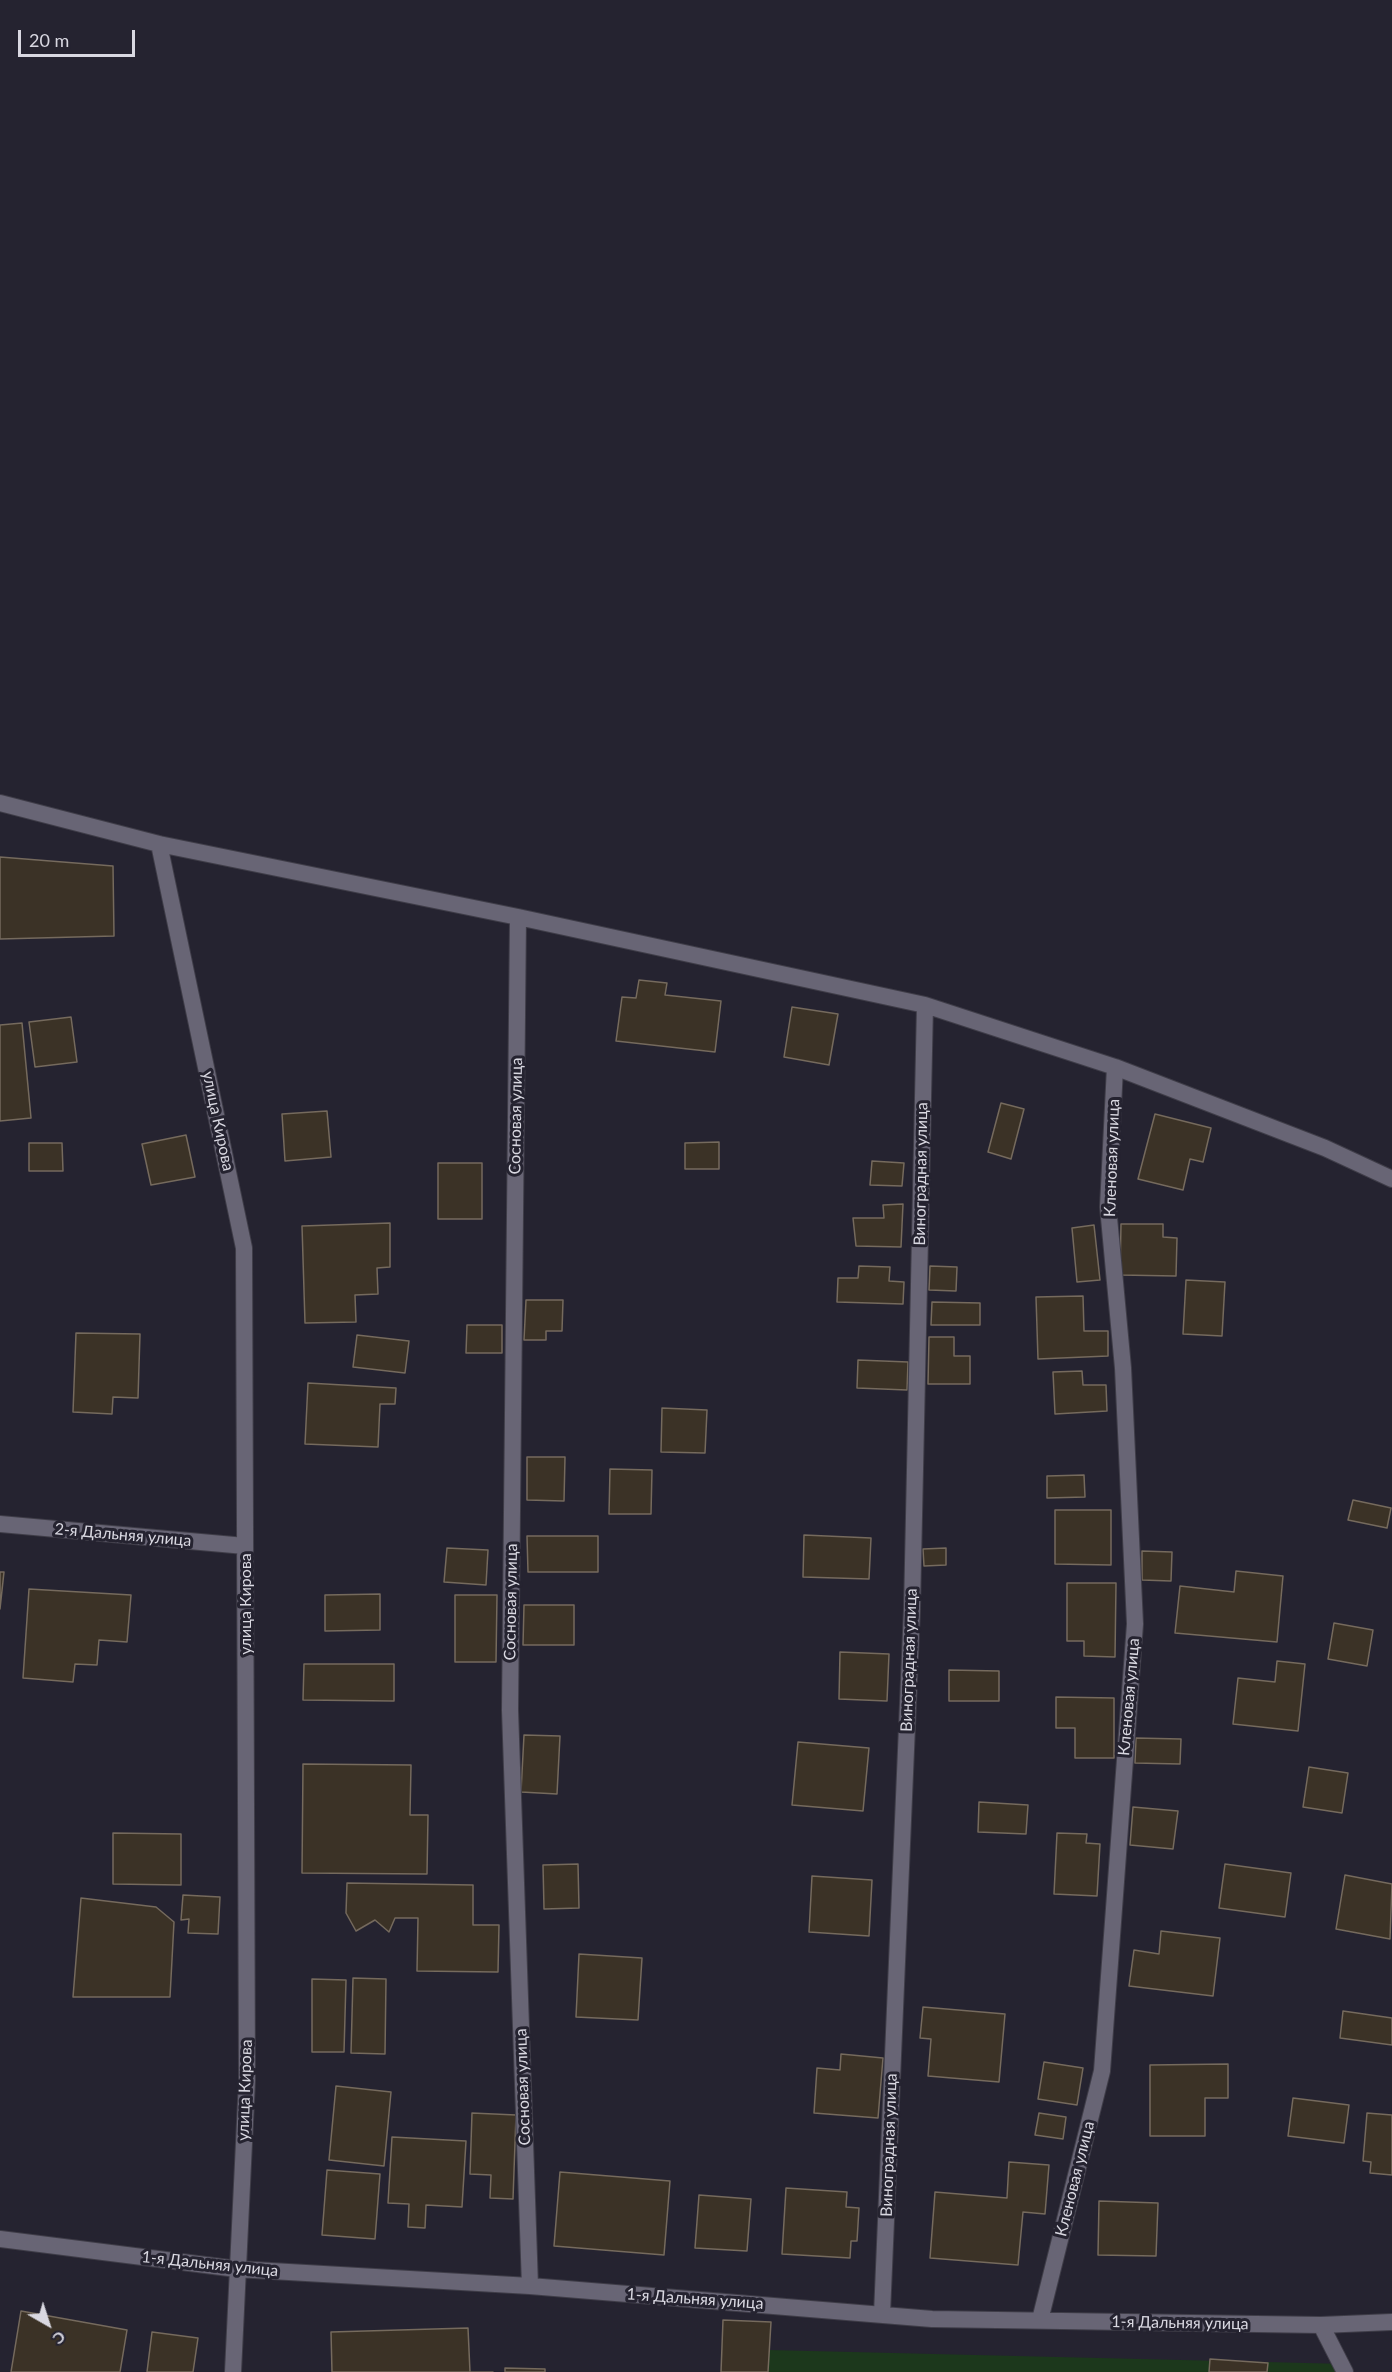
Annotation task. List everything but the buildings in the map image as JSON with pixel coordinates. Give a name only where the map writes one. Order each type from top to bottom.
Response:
[{"type":"street","points":[[0,802],[159,844],[518,917],[924,1005],[1115,1067],[1325,1148],[1392,1179]]},
{"type":"street","name":"улица Кирова","points":[[159,844],[244,1248],[247,2080],[233,2372]]},
{"type":"street","name":"Сосновая улица","points":[[518,917],[510,1710],[530,2286]]},
{"type":"street","name":"Виноградная улица","points":[[882,2314],[912,1609],[924,1005]]},
{"type":"street","name":"Кленовая улица","points":[[1040,2320],[1102,2072],[1135,1624],[1123,1368],[1108,1207],[1115,1067]]},
{"type":"street","name":"2-я Дальняя улица","points":[[0,1524],[245,1546]]},
{"type":"street","name":"1-я Дальняя улица","points":[[0,2239],[237,2269],[530,2286],[932,2319],[1321,2325],[1392,2322]]},
{"type":"street","points":[[1321,2325],[1345,2372]]},
{"type":"green space","points":[[769,2350],[1347,2364],[1350,2372],[768,2372]]}]
